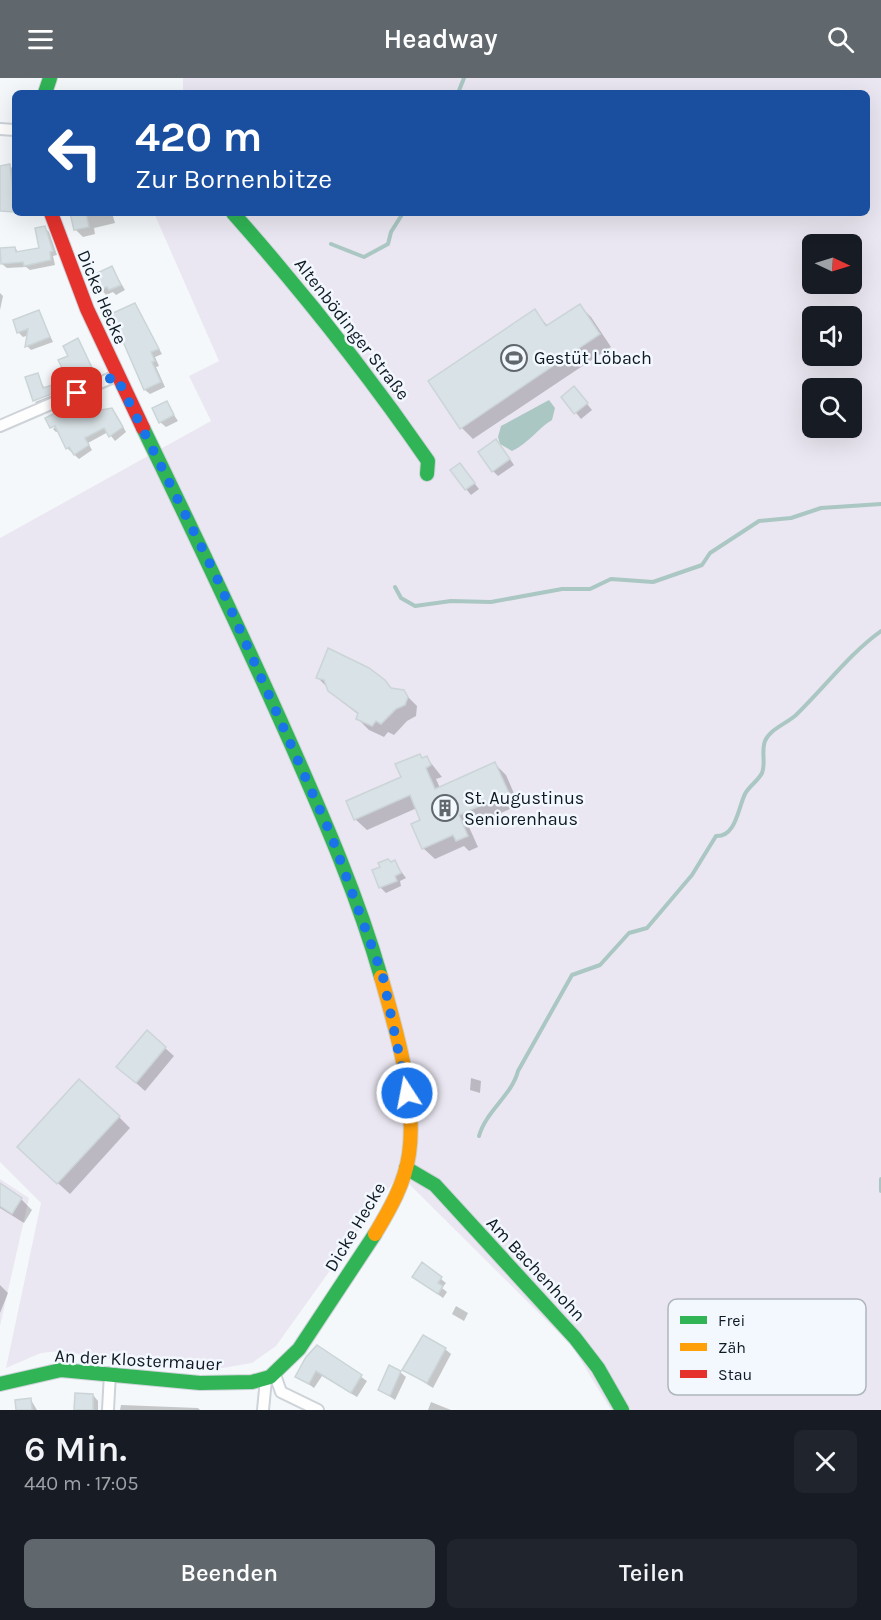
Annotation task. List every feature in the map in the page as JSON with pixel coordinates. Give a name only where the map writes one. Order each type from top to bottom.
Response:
[{"type":"street","name":"Dicke Hecke","points":[[52,216],[66,261],[116,376],[221,586],[303,770],[361,910],[383,977],[407,1093],[410,1128],[406,1168],[390,1209],[326,1310],[294,1355],[270,1377]]},
{"type":"street","name":"Altenbödinger Straße","points":[[236,216],[298,286],[383,393],[428,461],[427,474]]},
{"type":"street","points":[[0,426],[116,376]]},
{"type":"street","name":"Am Bachenhohn","points":[[406,1168],[435,1185],[575,1338],[598,1368],[622,1410]]},
{"type":"street","name":"An der Klostermauer","points":[[0,1384],[62,1370],[218,1383],[248,1383],[270,1377]]},
{"type":"street","points":[[108,1410],[110,1373]]},
{"type":"street","points":[[263,1410],[270,1377]]},
{"type":"street","points":[[270,1377],[281,1392],[318,1410]]},
{"type":"shaded area","points":[[183,78],[881,78],[881,1410],[611,1410],[572,1346],[399,1174],[276,1346],[252,1363],[223,1368],[115,1360],[60,1351],[41,1353],[6,1368],[41,1203],[0,1162],[0,538],[211,421],[189,376],[219,361],[155,216],[870,216],[870,90],[183,90]],"holes":[[[262,234],[345,332],[333,335],[255,250]]]},
{"type":"shaded area","points":[[549,400],[555,408],[552,420],[512,451],[500,444],[498,437],[501,426]]},
{"type":"shaded area","points":[[0,1179],[29,1198],[0,1326]]},
{"type":"building","points":[[10,164],[12,212],[0,211],[0,166]]},
{"type":"building","points":[[71,216],[87,216],[89,227],[74,230]]},
{"type":"building","points":[[45,226],[53,251],[50,252],[51,260],[24,266],[23,262],[1,264],[0,248],[15,247],[16,252],[39,248],[35,228]]},
{"type":"building","points":[[112,266],[121,285],[109,290],[107,287],[100,290],[93,275]]},
{"type":"building","points":[[135,303],[159,349],[151,352],[155,361],[152,362],[161,382],[144,390],[111,314]]},
{"type":"building","name":"Gestüt Löbach","points":[[580,304],[600,334],[460,429],[428,381],[535,309],[546,326]]},
{"type":"building","points":[[39,310],[50,337],[25,347],[28,329],[17,333],[13,320]]},
{"type":"building","points":[[78,338],[93,370],[83,375],[86,381],[33,401],[25,377],[38,373],[43,388],[68,380],[58,360],[68,356],[63,346]]},
{"type":"building","points":[[574,386],[588,403],[574,414],[561,397]]},
{"type":"building","points":[[93,394],[101,410],[112,408],[123,427],[109,437],[104,428],[85,438],[89,445],[74,455],[69,447],[66,449],[55,426],[50,428],[45,418]]},
{"type":"building","points":[[167,401],[174,415],[159,423],[152,408]]},
{"type":"building","points":[[496,439],[510,459],[492,472],[478,452]]},
{"type":"building","points":[[460,463],[475,483],[465,490],[450,470]]},
{"type":"building","points":[[328,648],[369,668],[385,680],[391,688],[404,690],[408,697],[405,705],[396,709],[381,724],[376,721],[372,726],[356,719],[358,713],[328,691],[324,680],[316,678]]},
{"type":"building","name":"St. Augustinus Seniorenhaus","points":[[420,754],[422,758],[427,756],[431,765],[426,768],[435,789],[495,762],[509,793],[459,815],[468,836],[456,841],[453,835],[422,849],[411,824],[420,820],[410,795],[354,820],[346,801],[401,777],[395,764]]},
{"type":"building","points":[[388,859],[391,862],[395,860],[401,873],[395,876],[397,881],[379,888],[372,870],[380,867],[378,863]]},
{"type":"building","points":[[147,1030],[166,1047],[136,1083],[116,1067]]},
{"type":"building","points":[[79,1079],[120,1116],[57,1184],[17,1147]]},
{"type":"building","points":[[0,1183],[22,1198],[12,1214],[0,1206]]},
{"type":"building","points":[[422,1262],[442,1277],[438,1283],[443,1286],[438,1294],[412,1277]]},
{"type":"building","points":[[423,1335],[446,1348],[427,1383],[402,1370]]},
{"type":"building","points":[[317,1345],[362,1375],[351,1393],[316,1371],[309,1384],[295,1377],[306,1357]]},
{"type":"building","points":[[389,1365],[401,1371],[390,1396],[378,1390]]},
{"type":"building","points":[[75,1393],[93,1394],[93,1410],[74,1410]]},
{"type":"building","points":[[31,1398],[32,1410],[16,1410],[15,1400]]},
{"type":"waterway","points":[[459,90],[464,78]]},
{"type":"waterway","points":[[331,244],[364,257],[388,244],[391,232],[401,216]]},
{"type":"waterway","points":[[395,587],[401,598],[415,606],[451,601],[491,602],[562,589],[590,589],[611,579],[653,582],[702,565],[710,553],[759,521],[791,518],[821,508],[881,504]]},
{"type":"waterway","points":[[479,1136],[487,1119],[515,1080],[572,975],[600,965],[629,933],[647,928],[692,875],[716,836],[723,835],[732,827],[745,794],[762,773],[764,745],[767,737],[796,715],[848,660],[881,631]]},
{"type":"waterway","points":[[881,1179],[881,1191]]},
{"type":"traffic: fast","points":[[46,90],[50,78]]},
{"type":"traffic: fast","points":[[236,216],[310,303],[382,397],[428,461],[427,474]]},
{"type":"traffic: fast","points":[[143,428],[237,625],[304,773],[351,888],[381,977]]},
{"type":"traffic: fast","points":[[406,1168],[435,1185],[575,1338],[598,1368],[622,1410]]},
{"type":"traffic: fast","points":[[0,1384],[61,1370],[200,1383],[252,1382],[270,1377],[299,1349],[375,1234]]},
{"type":"traffic: slow","points":[[375,1234],[404,1175],[411,1133],[404,1065],[381,977]]},
{"type":"traffic: jam","points":[[52,216],[87,309],[143,428]]},
{"type":"place","name":"Gestüt Löbach","points":[[514,358]]},
{"type":"place","name":"St. Augustinus Seniorenhaus","points":[[445,808]]},
{"type":"route","points":[[77,393],[116,376],[216,576],[303,770],[361,910],[383,977],[407,1093]]}]
